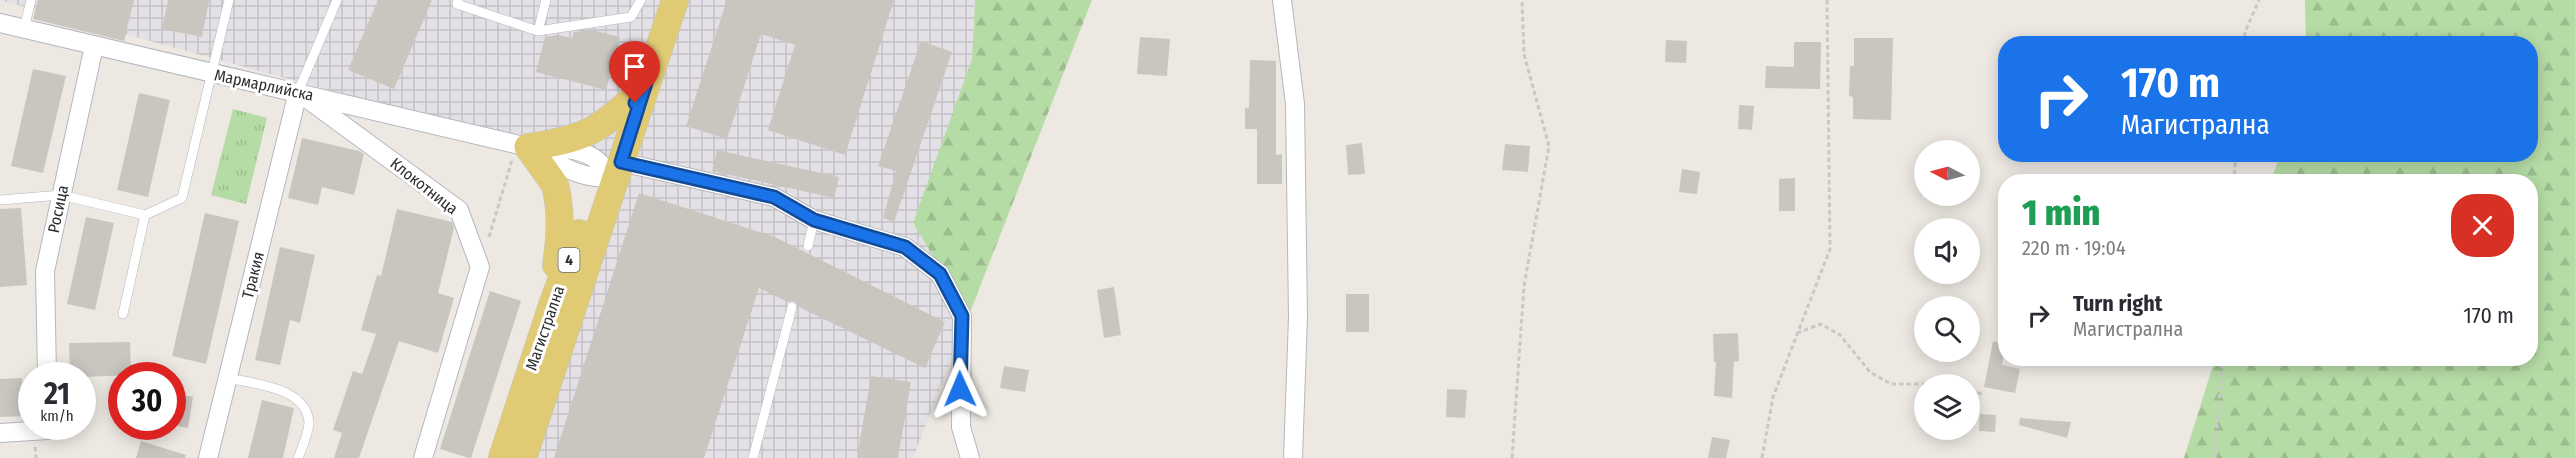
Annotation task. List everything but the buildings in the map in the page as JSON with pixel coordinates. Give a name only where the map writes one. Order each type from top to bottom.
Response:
[{"type":"main road","name":"Магистрална","points":[[523,458],[611,175],[670,7]]},
{"type":"main road","points":[[522,146],[568,141],[584,135],[604,123],[646,79]]},
{"type":"main road","points":[[522,146],[555,185],[559,199],[561,218],[552,305]]},
{"type":"main road","name":"Магистрална","points":[[502,458],[552,305],[611,175]]},
{"type":"street","points":[[1282,0],[1294,104],[1298,317],[1293,458]]},
{"type":"street","name":"Мармарлийска","points":[[0,23],[522,146],[570,171],[586,176],[611,175],[774,197],[814,220],[905,247],[940,274],[962,316],[961,427],[970,458]]},
{"type":"street","name":"Росица","points":[[47,362],[45,271],[94,46]]},
{"type":"street","name":"Клокотница","points":[[298,92],[459,210],[480,267]]},
{"type":"street","name":"Тракия","points":[[208,458],[298,92]]},
{"type":"street","points":[[423,458],[480,267]]},
{"type":"street","points":[[0,433],[18,432]]},
{"type":"lane","points":[[24,29],[31,0]]},
{"type":"lane","points":[[0,200],[61,195],[146,215],[182,198],[229,0]]},
{"type":"lane","points":[[298,92],[338,0]]},
{"type":"lane","points":[[458,0],[457,4],[537,31],[631,17],[640,0]]},
{"type":"lane","points":[[537,31],[546,0]]},
{"type":"lane","points":[[123,314],[146,215]]},
{"type":"lane","points":[[808,246],[814,220]]},
{"type":"lane","points":[[753,458],[792,307]]},
{"type":"lane","points":[[228,378],[288,393],[304,406],[309,423],[298,458]]},
{"type":"path","points":[[1512,458],[1524,286],[1549,146],[1524,54],[1522,0]]},
{"type":"path","points":[[1762,458],[1773,397],[1830,249],[1827,0]]},
{"type":"path","points":[[2245,36],[2259,0]]},
{"type":"path","points":[[480,267],[522,146]]},
{"type":"path","points":[[1797,333],[1821,324],[1840,335],[1870,372],[1891,384],[1914,384]]},
{"type":"path","points":[[2215,458],[2221,366]]},
{"type":"shaded area","points":[[0,0],[975,0],[972,59],[914,223],[969,315],[913,458],[531,458],[629,172]]},
{"type":"green space","points":[[975,0],[1092,0],[969,315],[913,223],[972,59]]},
{"type":"green space","points":[[2305,0],[2575,0],[2575,458],[2184,458],[2213,366],[2538,366],[2538,174],[2273,174],[2278,162],[2538,162],[2538,36],[2306,36]]},
{"type":"green space","points":[[233,109],[267,118],[246,204],[211,195]]},
{"type":"route","points":[[635,103],[651,67],[621,162],[774,197],[814,220],[905,247],[940,274],[962,316],[960,389]]}]
